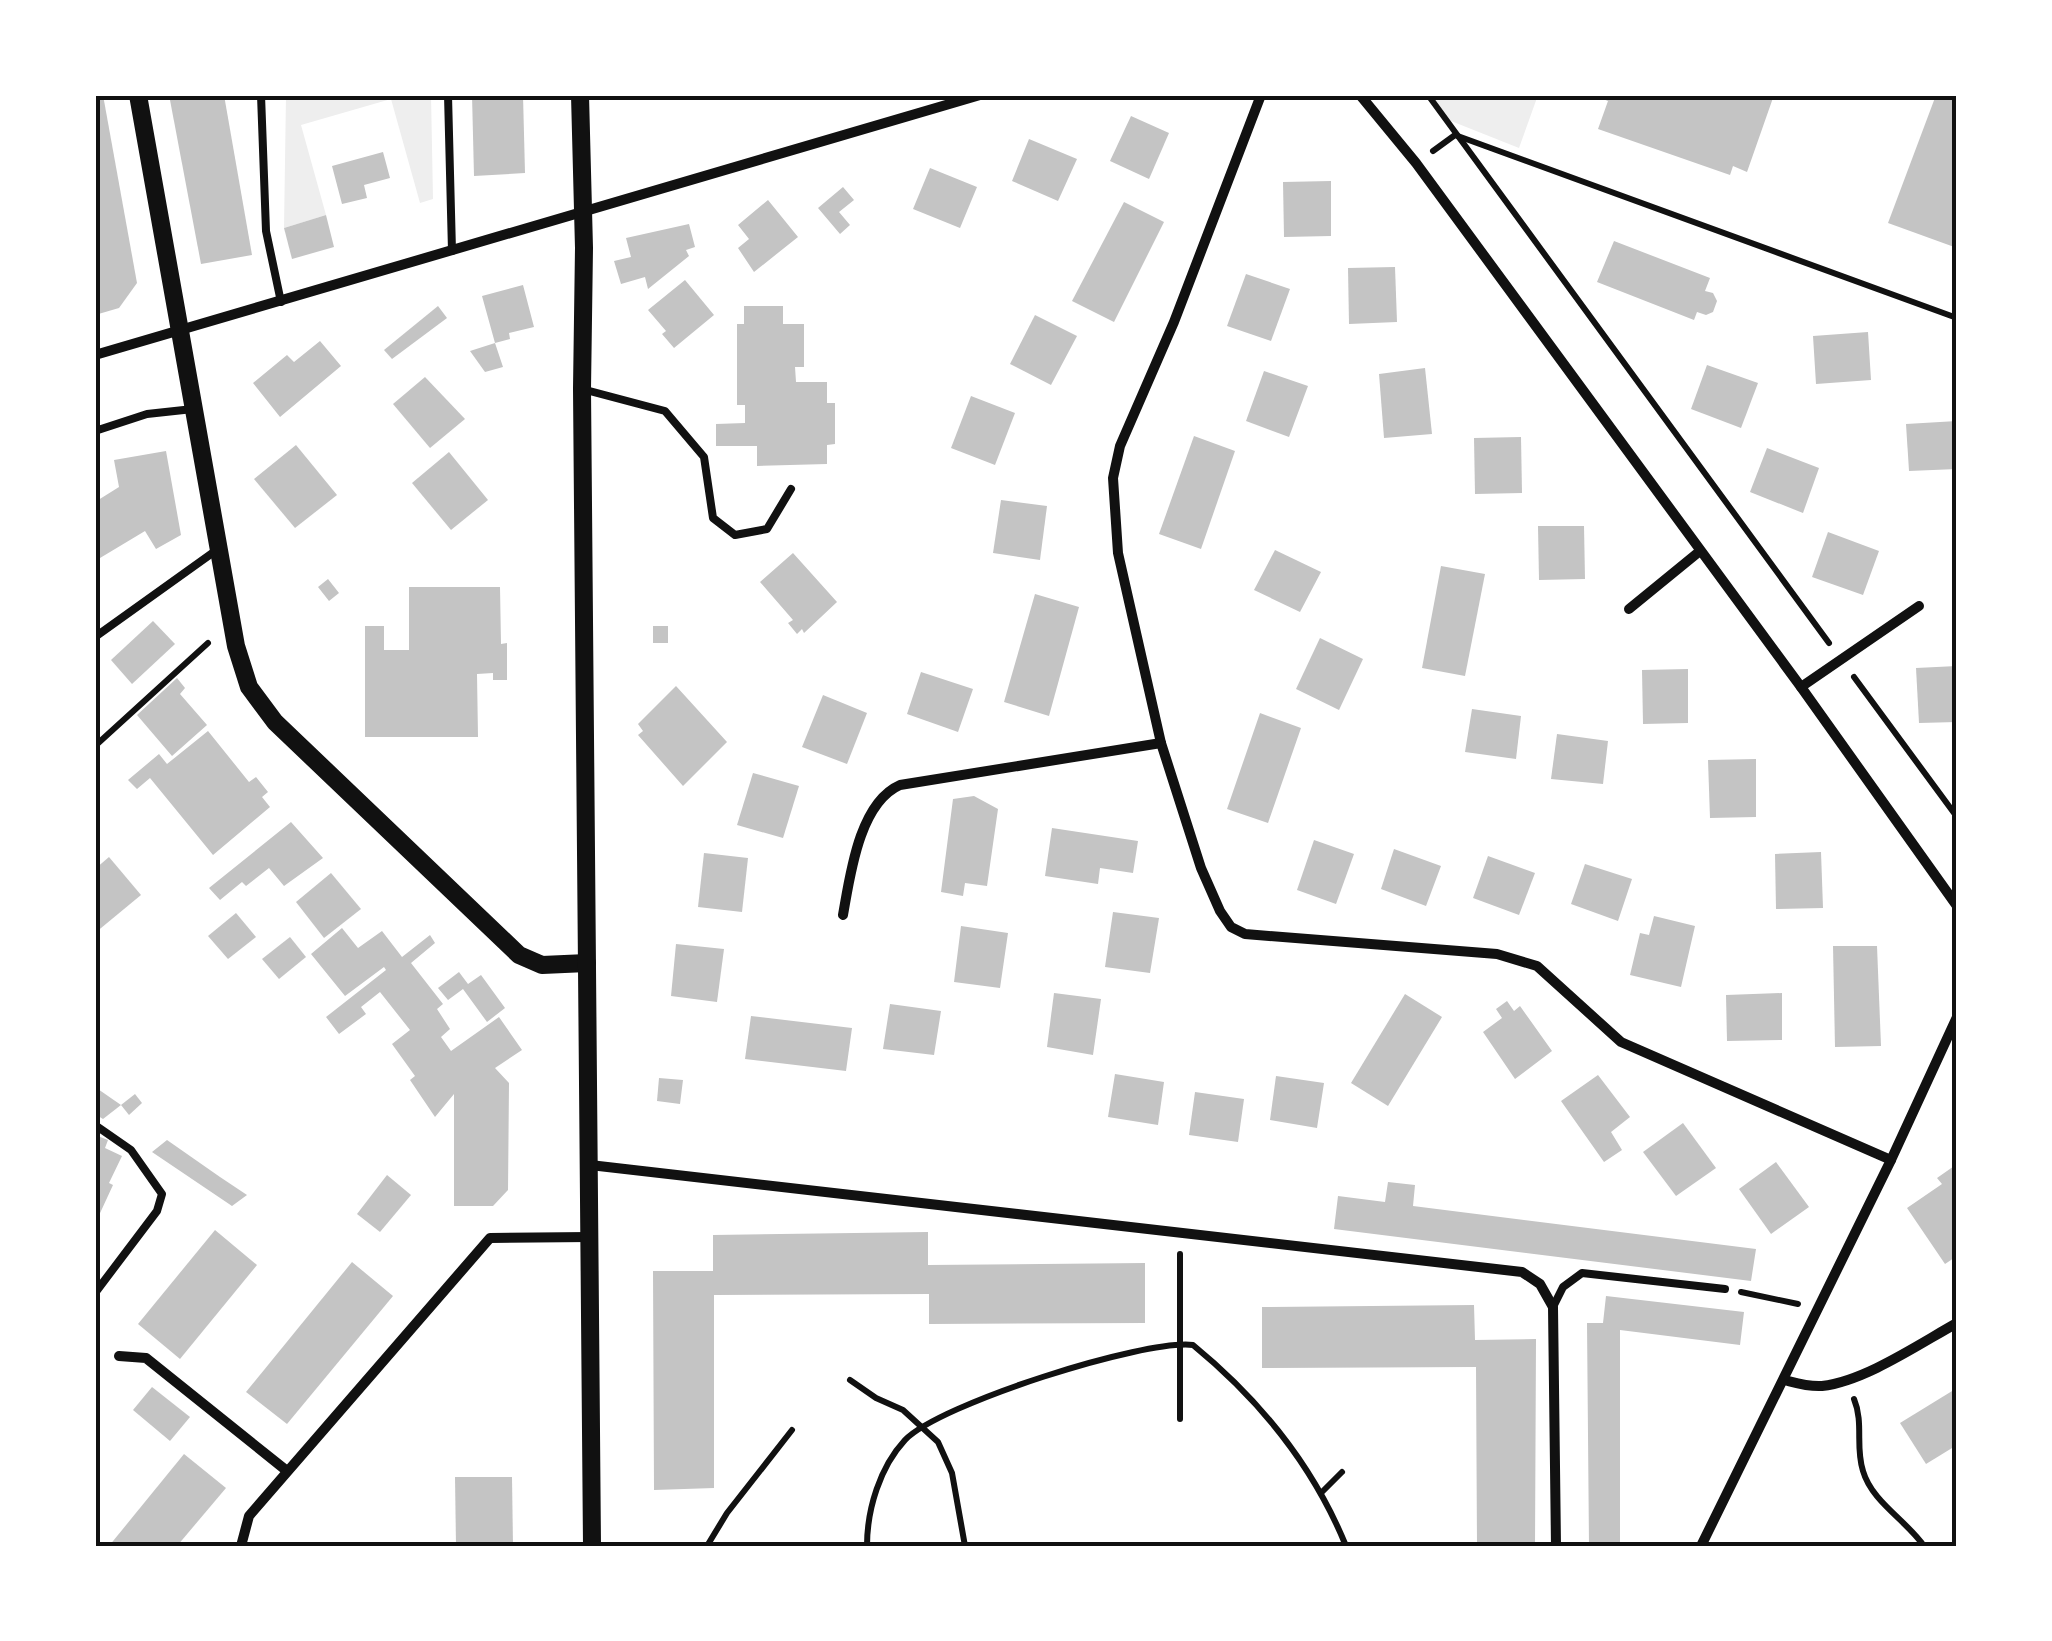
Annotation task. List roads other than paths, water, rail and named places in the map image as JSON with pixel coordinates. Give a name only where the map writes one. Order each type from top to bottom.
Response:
[{"type":"street","points":[[138,95],[218,549],[249,687],[289,736],[520,955],[542,964],[588,963]]},
{"type":"street","points":[[580,95],[592,1546]]},
{"type":"street","points":[[95,355],[980,95]]},
{"type":"street","points":[[1261,95],[1174,322],[1120,446],[1113,478],[1118,553],[1162,743],[1220,911],[1231,927],[1245,934],[1497,954],[1538,966],[1621,1042],[1892,1160]]},
{"type":"street","points":[[1360,95],[1416,163],[1957,906]]},
{"type":"street","points":[[1630,609],[1700,551]]},
{"type":"street","points":[[1801,687],[1919,606]]},
{"type":"street","points":[[842,915],[857,842],[890,789],[1162,743]]},
{"type":"street","points":[[1701,1546],[1892,1160],[1957,1017]]},
{"type":"street","points":[[590,1165],[1522,1272],[1540,1284],[1553,1307],[1556,1546]]},
{"type":"street","points":[[241,1546],[250,1516],[287,1470],[490,1238],[590,1237]]},
{"type":"street","points":[[1784,1380],[1824,1386],[1846,1379],[1957,1323]]},
{"type":"street","points":[[119,1356],[146,1358],[287,1470]]},
{"type":"lane","points":[[261,95],[266,231],[281,302]]},
{"type":"lane","points":[[448,95],[452,251]]},
{"type":"lane","points":[[582,389],[665,410],[704,457],[713,518],[735,535],[766,529],[791,489]]},
{"type":"lane","points":[[95,431],[147,414],[193,409]]},
{"type":"lane","points":[[95,637],[218,549]]},
{"type":"lane","points":[[95,1125],[131,1150],[162,1194],[158,1211],[95,1293]]},
{"type":"lane","points":[[1553,1307],[1563,1286],[1582,1273],[1725,1288]]}]
